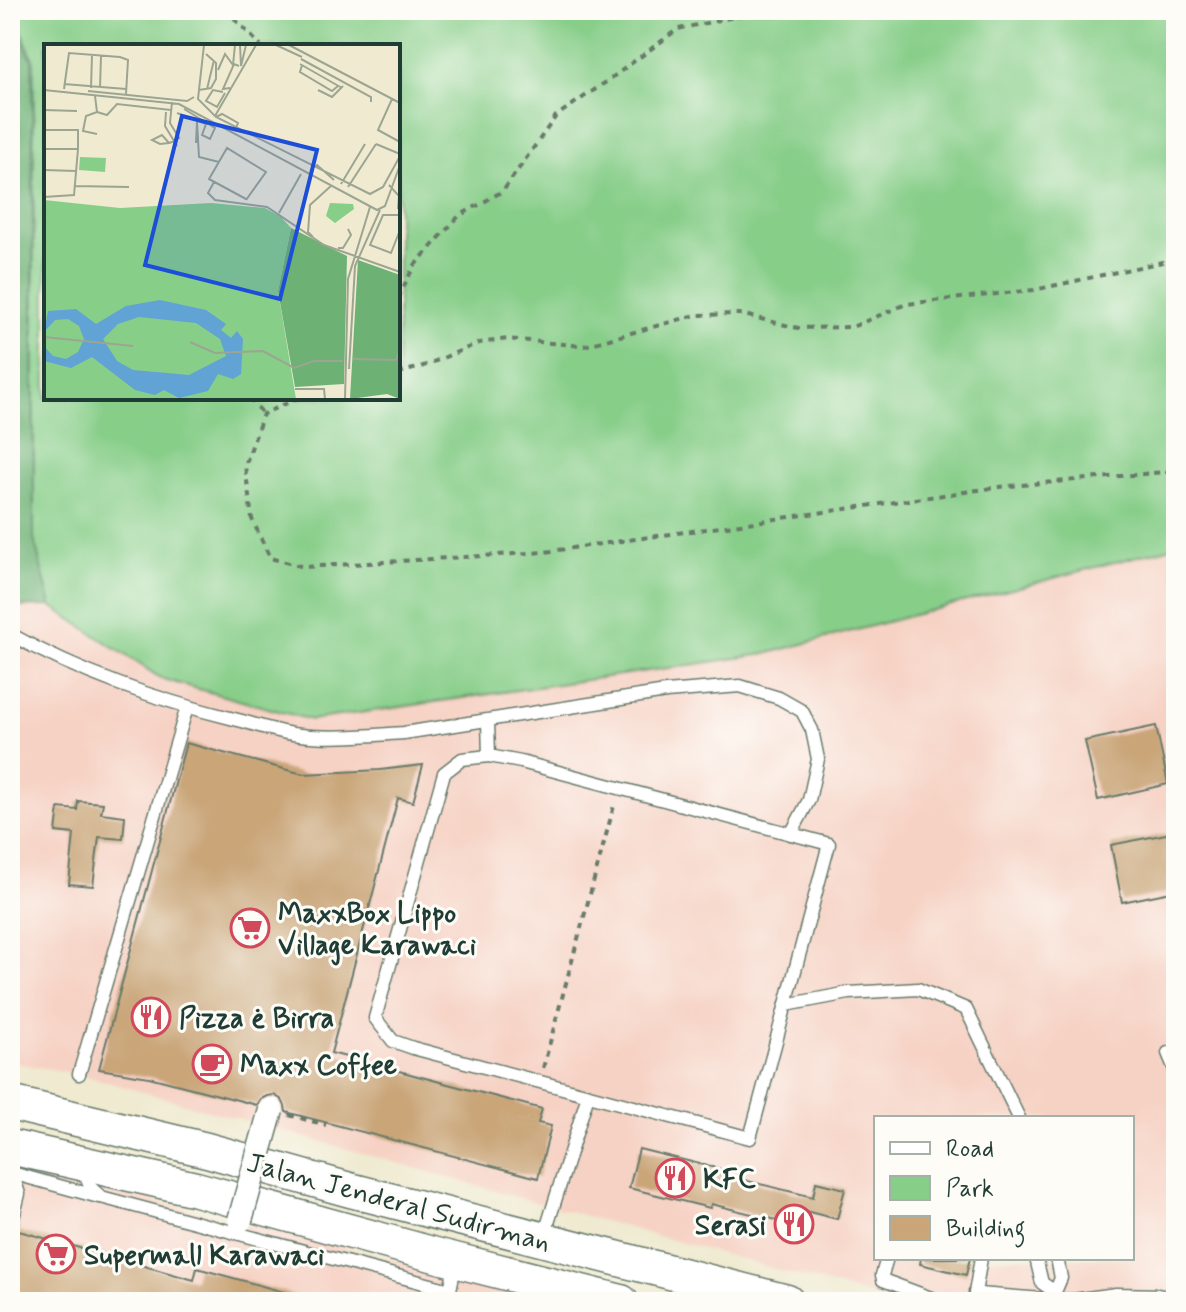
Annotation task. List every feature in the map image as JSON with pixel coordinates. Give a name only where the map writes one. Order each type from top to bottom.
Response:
[{"type":"street","name":"Jalan Jenderal Sudirman","points":[[10,1103],[207,1150],[350,1190],[787,1302]]},
{"type":"street","points":[[240,1220],[271,1110]]},
{"type":"street","points":[[138,1133],[196,1189]]},
{"type":"street","name":"Jalan Jenderal Sudirman","points":[[12,1162],[81,1163],[196,1189],[591,1299],[705,1281]]},
{"type":"lane","points":[[10,634],[104,680],[187,707],[299,735],[391,734],[666,692],[740,686],[779,698],[802,711],[812,730],[818,759],[809,800],[791,834]]},
{"type":"lane","points":[[79,1074],[187,707]]},
{"type":"lane","points":[[488,721],[489,756]]},
{"type":"lane","points":[[489,756],[619,788],[829,844],[750,1138],[413,1048],[393,1041],[375,1018],[444,773],[462,759],[489,756]]},
{"type":"lane","points":[[786,1005],[849,993],[918,989],[966,1009],[1017,1116]]},
{"type":"lane","points":[[1168,1053],[1176,1072]]},
{"type":"lane","points":[[543,1239],[588,1095]]},
{"type":"lane","points":[[1176,1111],[1170,1123],[1171,1134],[1176,1138]]},
{"type":"lane","points":[[12,1162],[101,1197],[450,1290],[455,1266],[569,1297],[591,1299]]},
{"type":"lane","points":[[10,1230],[19,1194],[12,1162]]},
{"type":"lane","points":[[81,1163],[90,1187],[101,1197]]},
{"type":"lane","points":[[886,1260],[883,1280],[942,1302]]},
{"type":"lane","points":[[981,1260],[975,1293],[1073,1300],[1116,1294],[1158,1295],[1176,1299]]},
{"type":"lane","points":[[1036,1260],[1042,1283],[1052,1298]]},
{"type":"lane","points":[[1052,1298],[1061,1278],[1057,1260]]},
{"type":"path","points":[[226,10],[259,44]]},
{"type":"path","points":[[400,294],[414,266],[459,216],[503,191],[556,116],[678,29],[767,10]]},
{"type":"path","points":[[400,372],[479,343],[508,339],[584,346],[696,315],[740,314],[798,328],[852,327],[906,304],[1034,290],[1176,259]]},
{"type":"path","points":[[252,400],[263,414]]},
{"type":"path","points":[[294,400],[263,414],[245,466],[252,519],[270,558],[304,567],[545,552],[999,487],[1176,471]]},
{"type":"path","points":[[539,1082],[619,788]]},
{"type":"path","points":[[271,1110],[326,1125]]},
{"type":"shaded area","points":[[1176,546],[1176,1302],[893,1302],[79,1074],[10,1062],[10,607],[51,606],[162,679],[311,720],[765,654]]},
{"type":"shaded area","points":[[10,1165],[565,1302],[10,1302]]},
{"type":"green space","points":[[10,10],[32,61],[34,539],[51,606],[10,607]]},
{"type":"green space","points":[[13,10],[1176,10],[1176,546],[765,654],[311,720],[162,679],[51,606],[34,540],[34,61]]},
{"type":"building","points":[[1156,726],[1168,784],[1098,800],[1085,741]]},
{"type":"building","name":"MaxxBox Lippo Village Karawaci","points":[[186,743],[303,774],[423,765],[413,802],[398,798],[331,1053],[542,1109],[538,1123],[551,1126],[538,1178],[286,1112],[282,1100],[274,1095],[261,1099],[257,1105],[149,1077],[99,1069]]},
{"type":"building","points":[[78,801],[103,803],[101,813],[125,816],[123,839],[99,837],[93,886],[69,884],[74,834],[56,832],[59,808],[77,810]]},
{"type":"building","points":[[1176,832],[1176,891],[1122,902],[1111,845]]},
{"type":"building","points":[[639,1149],[720,1169],[719,1174],[813,1197],[816,1182],[845,1189],[837,1219],[809,1212],[805,1227],[629,1188]]},
{"type":"building","name":"Supermall Karawaci","points":[[19,1231],[194,1280],[197,1268],[302,1297],[301,1302],[10,1302],[10,1241]]},
{"type":"building","points":[[921,1260],[970,1260],[966,1275],[920,1264]]},
{"type":"place","name":"MaxxBox Lippo Village Karawaci","points":[[250,928]]},
{"type":"place","name":"Pizza ė Birra","points":[[151,1017]]},
{"type":"place","name":"Maxx Coffee","points":[[212,1064]]},
{"type":"place","name":"KFC","points":[[675,1178]]},
{"type":"place","name":"Serasi","points":[[794,1224]]},
{"type":"place","name":"Supermall Karawaci","points":[[56,1254]]}]
